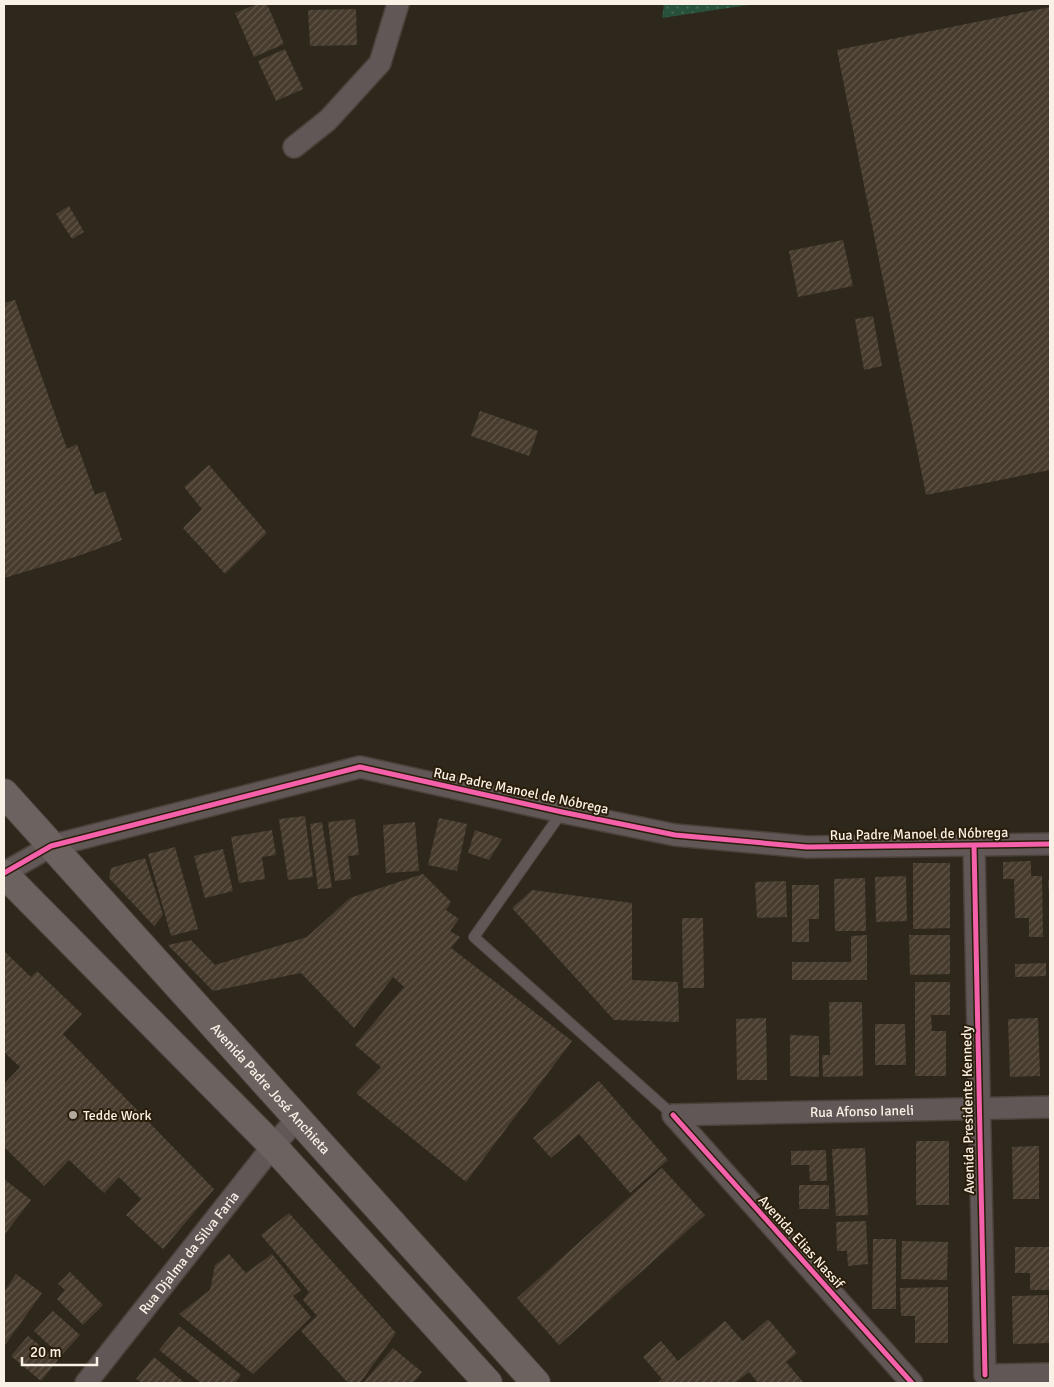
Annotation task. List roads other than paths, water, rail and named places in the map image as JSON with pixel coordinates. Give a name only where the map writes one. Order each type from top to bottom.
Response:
[{"type":"main road","name":"Avenida Padre José Anchieta","points":[[4,793],[536,1383]]},
{"type":"main road","points":[[4,873],[273,1146],[488,1383]]},
{"type":"street","points":[[294,147],[328,120],[380,63],[398,4]]},
{"type":"street","name":"Rua Padre Manoel de Nóbrega","points":[[4,873],[51,846],[360,767],[675,835],[797,846],[1050,844]]},
{"type":"street","name":"Avenida Presidente Kennedy","points":[[974,846],[980,1108],[982,1379]]},
{"type":"street","name":"Rua Afonso Ianeli","points":[[673,1115],[1050,1106]]},
{"type":"street","name":"Avenida Elias Nassif","points":[[673,1115],[912,1383]]},
{"type":"street","name":"Rua Djalma da Silva Faria","points":[[86,1383],[273,1146],[297,1119]]},
{"type":"street","points":[[982,1379],[1050,1374]]},
{"type":"lane","points":[[562,812],[474,937],[673,1115]]},
{"type":"place","name":"Tedde Work","points":[[73,1115]]}]
